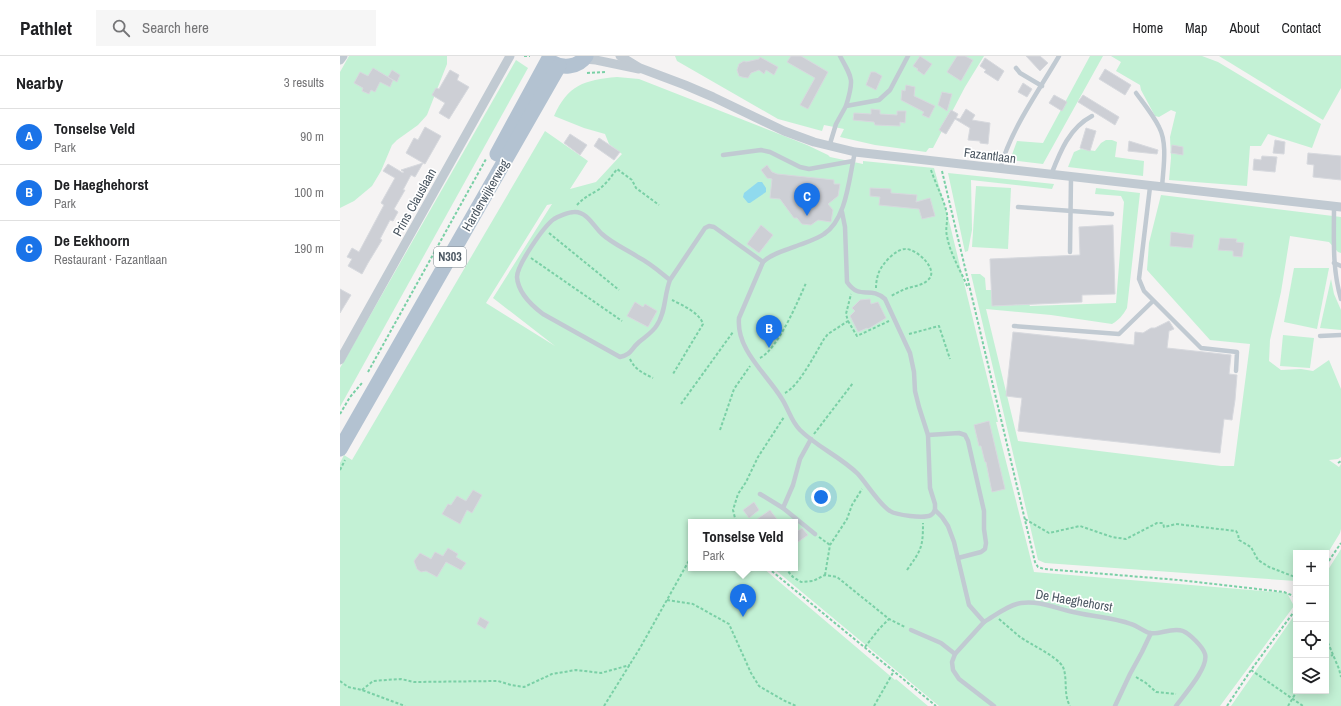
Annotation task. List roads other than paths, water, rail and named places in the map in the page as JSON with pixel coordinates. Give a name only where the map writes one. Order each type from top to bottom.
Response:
[{"type":"main road","points":[[551,60],[568,67],[577,64],[585,57]]},
{"type":"main road","name":"Harderwijkerweg","points":[[340,434],[551,60]]},
{"type":"main road","name":"Harderwijkerweg","points":[[340,448],[551,60]]},
{"type":"street","points":[[340,60],[342,56]]},
{"type":"street","name":"Prins Clauslaan","points":[[340,360],[510,56]]},
{"type":"street","name":"Fazantlaan","points":[[620,56],[640,68],[713,97],[790,134],[829,146],[854,157],[940,162],[1338,207]]},
{"type":"street","name":"Fazantlaan","points":[[585,57],[650,72]]},
{"type":"lane","points":[[829,146],[836,124],[846,106],[852,87],[850,73],[840,56]]},
{"type":"lane","points":[[846,106],[879,100],[890,90],[908,56]]},
{"type":"lane","points":[[1000,169],[1011,138],[1059,56]]},
{"type":"lane","points":[[1016,68],[1020,73],[1042,86]]},
{"type":"lane","points":[[1136,93],[1159,127],[1163,137],[1162,188]]},
{"type":"lane","points":[[1051,175],[1062,149],[1072,132],[1086,119],[1092,116]]},
{"type":"lane","points":[[722,155],[761,150],[770,152],[800,167],[809,169],[854,157],[842,212],[834,224],[825,234],[772,255],[763,262],[739,318],[738,325],[744,344],[754,361],[764,376],[778,392],[793,422],[801,431],[849,466],[866,483],[888,510],[897,515],[931,515],[935,510],[935,504],[930,488],[928,436],[915,391],[914,372],[910,353],[885,299],[874,293],[861,293],[852,290],[847,282],[845,227],[842,212]]},
{"type":"lane","points":[[1070,252],[1071,177]]},
{"type":"lane","points":[[1150,186],[1139,279],[1144,291],[1201,348],[1237,352],[1236,371]]},
{"type":"lane","points":[[1018,207],[1112,214]]},
{"type":"lane","points":[[1338,207],[1334,263],[1341,299]]},
{"type":"lane","points":[[670,280],[640,258],[607,239],[582,214],[574,212],[555,219],[544,228],[521,265],[517,276],[519,286],[527,300],[534,307],[543,314],[620,357],[628,355],[637,344],[657,326],[663,315],[665,297],[670,280],[705,228],[709,226],[714,227],[763,262]]},
{"type":"lane","points":[[1334,263],[1341,266]]},
{"type":"lane","points":[[1014,326],[1119,334],[1153,301]]},
{"type":"lane","points":[[1320,336],[1341,335]]},
{"type":"lane","points":[[928,436],[959,433],[965,435],[968,441],[984,511],[986,544],[985,549],[981,552],[958,558]]},
{"type":"lane","points":[[783,508],[793,484],[800,458],[811,439]]},
{"type":"lane","points":[[760,494],[783,508],[797,519]]},
{"type":"lane","points":[[935,510],[948,526],[954,542],[969,605],[984,622]]},
{"type":"lane","points":[[798,520],[815,534]]},
{"type":"lane","name":"De Haeghehorst","points":[[955,654],[984,622],[1010,606],[1022,603],[1038,604],[1076,613],[1118,619],[1134,624],[1151,633]]},
{"type":"lane","points":[[911,630],[940,643],[955,654],[952,662],[953,670],[959,679],[994,706]]},
{"type":"lane","points":[[1115,706],[1151,633],[1168,630],[1181,630],[1189,634],[1205,654],[1205,663],[1176,706]]},
{"type":"water","points":[[758,182],[762,182],[766,188],[766,192],[748,203],[743,197],[744,193]]},
{"type":"place","name":"De Eekhoorn","points":[[807,216]]},
{"type":"place","name":"De Haeghehorst","points":[[769,348]]},
{"type":"place","name":"Tonselse Veld","points":[[743,617]]}]
